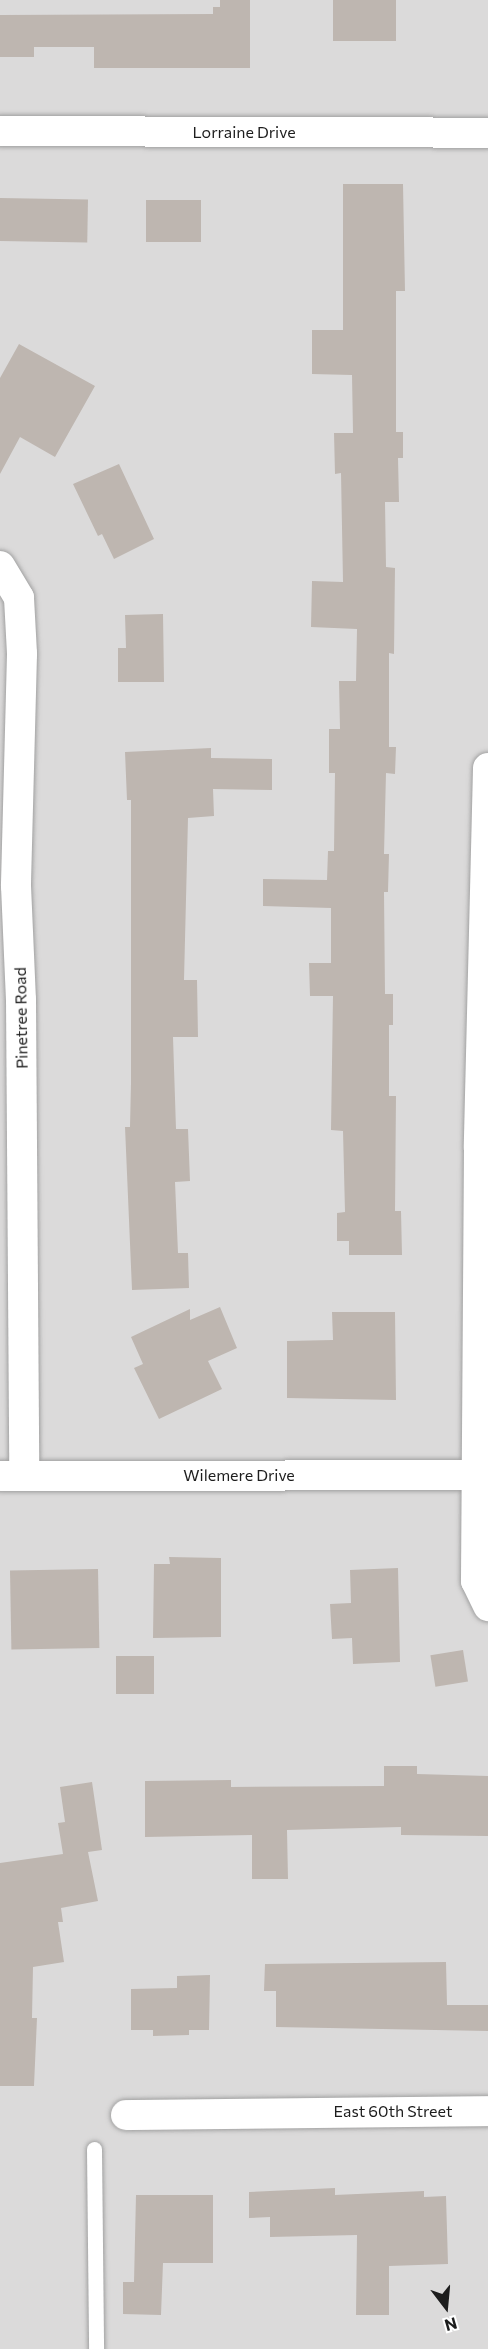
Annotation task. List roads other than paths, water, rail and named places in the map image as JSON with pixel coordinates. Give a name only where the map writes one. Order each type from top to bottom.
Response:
[{"type":"street","name":"Lorraine Drive","points":[[0,131],[488,133]]},
{"type":"street","name":"Pinetree Road","points":[[0,566],[19,598],[21,643],[16,886],[11,1000],[12,1476]]},
{"type":"street","points":[[482,1593],[477,1474],[484,1148],[488,768]]},
{"type":"street","name":"Wilemere Drive","points":[[12,1476],[477,1474]]},
{"type":"street","name":"East 60th Street","points":[[126,2115],[298,2110],[488,2111]]},
{"type":"lane","points":[[94,2149],[96,2349]]}]
